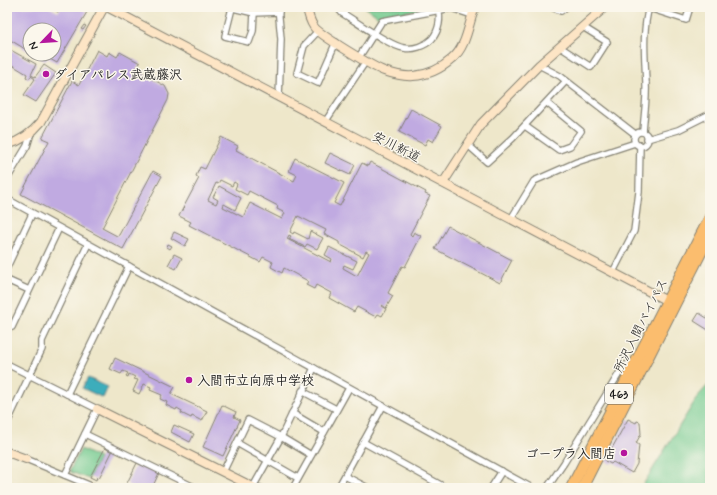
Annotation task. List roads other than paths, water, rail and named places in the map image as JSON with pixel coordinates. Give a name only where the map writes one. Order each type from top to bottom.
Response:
[{"type":"highway","name":"所沢入間バイパス","points":[[582,488],[671,303],[710,217]]},
{"type":"highway","name":"所沢入間バイパス","points":[[571,488],[633,367],[710,235]]},
{"type":"street","name":"安川新道","points":[[106,7],[671,303]]},
{"type":"street","points":[[7,145],[31,133],[41,122],[106,7]]},
{"type":"street","points":[[254,13],[253,31],[249,42],[225,36],[230,7],[254,13],[278,9],[281,39],[279,98]]},
{"type":"street","points":[[307,7],[311,21],[318,31],[362,59],[382,70],[395,75],[404,76],[422,75],[439,69],[453,59],[464,43],[473,11],[451,8],[438,9],[382,21],[374,33],[362,59],[325,122]]},
{"type":"street","points":[[337,7],[342,13],[374,33],[398,47],[405,48],[421,47],[430,41],[440,26],[438,9]]},
{"type":"street","points":[[552,7],[561,11],[566,7]]},
{"type":"street","points":[[443,183],[481,124],[539,66],[604,7]]},
{"type":"street","points":[[647,139],[643,132],[646,85],[644,43],[649,7],[686,20],[690,7]]},
{"type":"street","points":[[560,47],[591,66],[607,42],[583,27]]},
{"type":"street","points":[[318,31],[304,46],[297,73],[318,83],[336,42]]},
{"type":"street","points":[[539,66],[566,81],[635,134]]},
{"type":"street","points":[[467,144],[487,162],[525,126],[566,81]]},
{"type":"street","points":[[525,126],[559,150],[570,146],[581,131],[547,103]]},
{"type":"street","points":[[511,219],[534,181],[577,162],[637,144],[646,143],[647,139],[678,130],[710,114]]},
{"type":"street","points":[[635,134],[643,132]]},
{"type":"street","points":[[7,179],[27,146],[31,133]]},
{"type":"street","points":[[613,272],[634,231],[639,192],[637,144],[634,138],[635,134]]},
{"type":"street","points":[[7,199],[532,488]]},
{"type":"street","points":[[7,267],[32,214]]},
{"type":"street","points":[[7,325],[12,327],[59,228]]},
{"type":"street","points":[[7,423],[42,349],[42,341],[88,244]]},
{"type":"street","points":[[68,394],[128,266]]},
{"type":"street","points":[[7,280],[29,290]]},
{"type":"street","points":[[7,364],[255,488],[314,368]]},
{"type":"street","points":[[547,488],[620,372],[626,364],[633,367]]},
{"type":"street","points":[[293,488],[349,388]]},
{"type":"street","points":[[302,391],[336,409]]},
{"type":"street","points":[[338,488],[383,406]]},
{"type":"street","points":[[65,475],[97,409]]},
{"type":"street","points":[[292,414],[324,432]]},
{"type":"street","points":[[223,472],[248,420],[311,455]]},
{"type":"street","points":[[85,434],[196,488]]},
{"type":"street","points":[[363,442],[446,488]]},
{"type":"street","points":[[237,443],[298,478]]},
{"type":"street","points":[[7,452],[94,488]]},
{"type":"street","points":[[491,488],[502,471]]},
{"type":"street","points":[[345,476],[368,488]]},
{"type":"water","points":[[88,378],[108,387],[103,398],[82,388]]},
{"type":"place","name":"ダイアパレス武蔵藤沢","points":[[46,74]]},
{"type":"place","name":"入間市立向原中学校","points":[[189,380]]},
{"type":"place","name":"ゴープラ入間店","points":[[624,453]]}]
